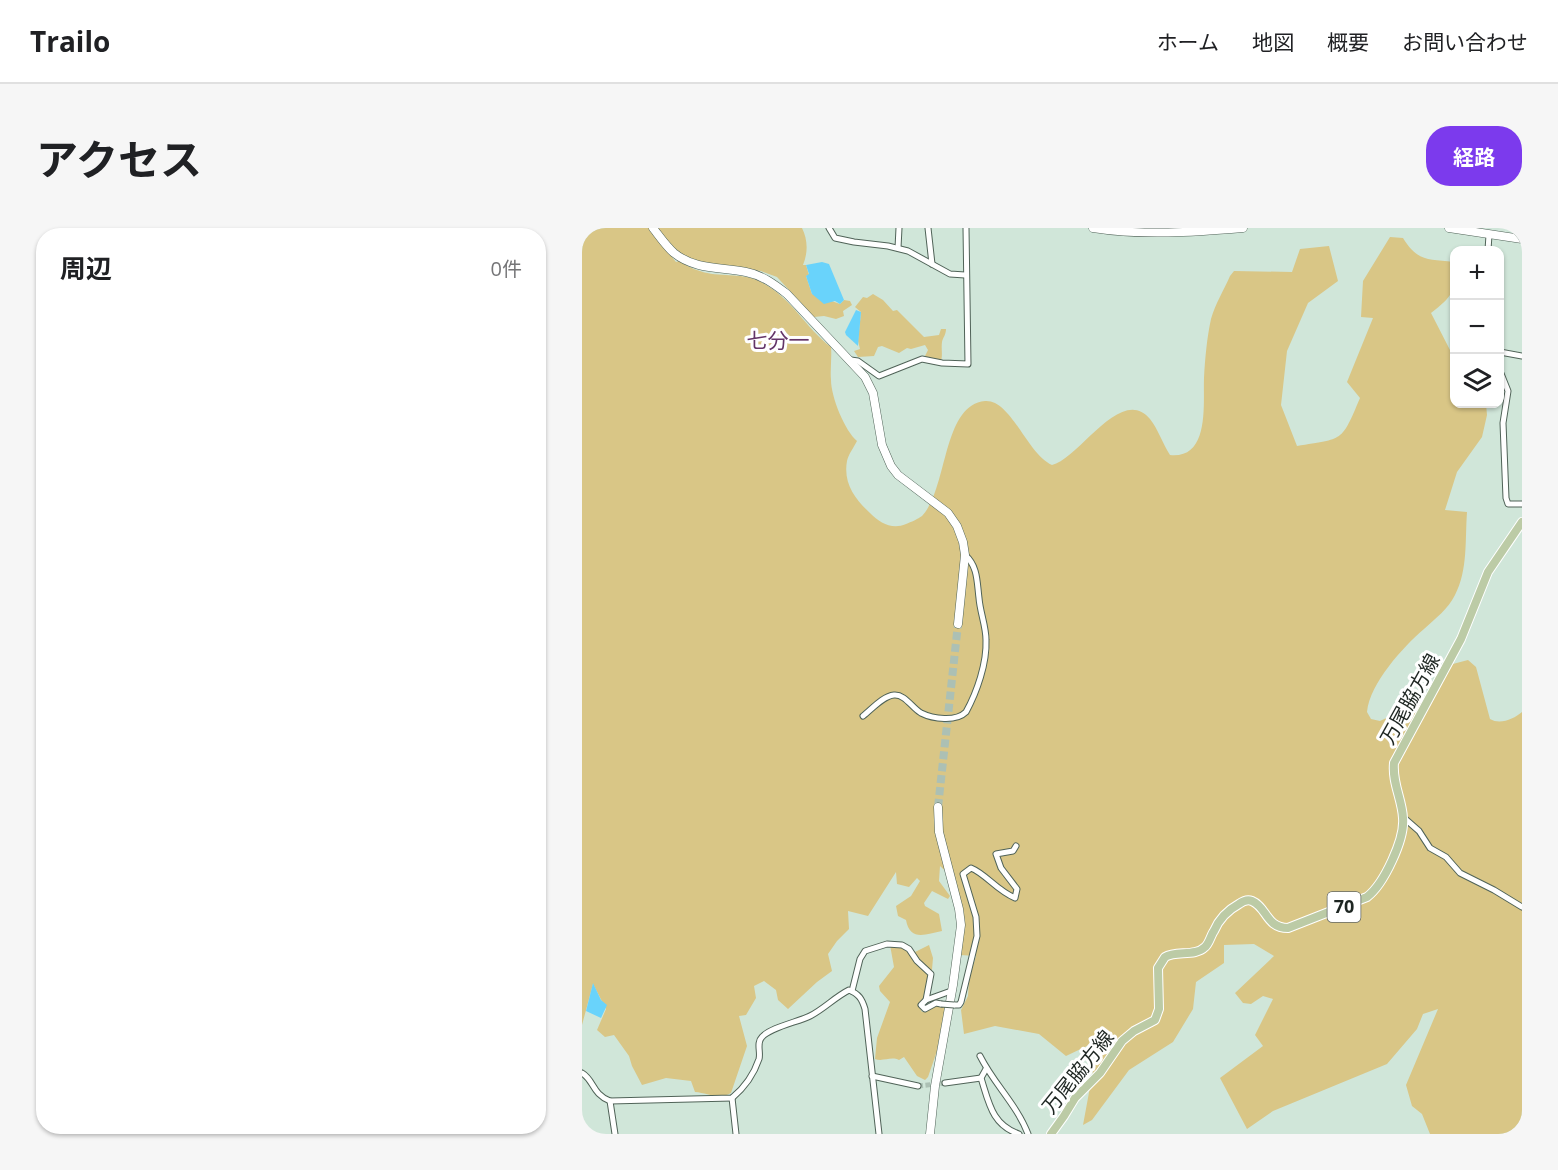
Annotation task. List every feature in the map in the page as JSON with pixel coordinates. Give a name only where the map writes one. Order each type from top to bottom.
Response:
[{"type":"main road","name":"万尾脇方線","points":[[1051,1134],[1075,1098],[1100,1073],[1122,1041],[1134,1031],[1155,1020],[1159,1010],[1158,968],[1164,957],[1206,947],[1217,924],[1225,914],[1245,900],[1251,900],[1256,904],[1280,928],[1288,928],[1368,897],[1376,890],[1389,866],[1403,830],[1404,817],[1394,780],[1394,763],[1461,639],[1488,572],[1522,522]]},
{"type":"street","points":[[653,228],[675,254],[690,262],[711,269],[745,272],[773,283],[851,360],[865,377],[873,393],[882,445],[891,466],[898,475],[948,513],[957,526],[966,555],[958,624]]},
{"type":"street","points":[[829,228],[835,238],[898,248],[950,274],[965,275]]},
{"type":"street","points":[[898,248],[899,228]]},
{"type":"street","points":[[928,228],[932,264]]},
{"type":"street","points":[[851,360],[858,361],[879,376],[922,359],[942,363],[968,364],[966,228]]},
{"type":"street","points":[[1093,228],[1123,232],[1156,232],[1241,228]]},
{"type":"street","points":[[1449,228],[1522,239]]},
{"type":"street","points":[[1488,246],[1489,234]]},
{"type":"street","points":[[1504,353],[1522,356]]},
{"type":"street","points":[[1504,382],[1508,392],[1503,423],[1506,498],[1508,504],[1522,504]]},
{"type":"street","points":[[863,716],[891,695],[899,695],[925,714],[952,719],[966,712],[983,666],[986,640],[979,605],[976,571],[966,555]]},
{"type":"street","points":[[930,1134],[935,1086],[961,925],[939,832],[938,807]]},
{"type":"street","points":[[1404,817],[1419,831],[1430,848],[1446,857],[1460,873],[1522,907]]},
{"type":"street","points":[[951,991],[926,1000],[921,1005],[925,1009],[936,1003],[959,1005],[963,996],[977,936],[975,917],[963,874],[971,868],[976,870],[1000,890],[1015,898],[1017,889],[1001,868],[996,854],[1013,851],[1016,846]]},
{"type":"street","points":[[852,991],[860,959],[865,951],[887,944],[902,945],[909,949],[917,961],[931,974],[926,1000]]},
{"type":"street","points":[[582,1073],[588,1077],[594,1091],[610,1101],[732,1098],[755,1068],[759,1043],[763,1035],[811,1016],[849,990],[862,999],[865,1009],[879,1134]]},
{"type":"street","points":[[980,1056],[986,1069],[1022,1118],[1028,1134]]},
{"type":"street","points":[[981,1078],[986,1069]]},
{"type":"street","points":[[872,1076],[918,1086]]},
{"type":"street","points":[[945,1083],[981,1078]]},
{"type":"street","points":[[981,1078],[998,1122],[1003,1127],[1019,1134]]},
{"type":"street","points":[[732,1098],[736,1134]]},
{"type":"street","points":[[610,1101],[615,1134]]},
{"type":"shaded area","points":[[582,228],[649,228],[676,262],[679,261],[707,273],[752,278],[781,295],[813,331],[831,347],[833,395],[844,422],[857,441],[847,461],[846,469],[851,490],[874,517],[886,524],[896,526],[922,516],[937,487],[953,432],[961,417],[971,406],[985,401],[994,403],[1003,409],[1035,450],[1052,465],[1063,460],[1113,417],[1126,411],[1139,411],[1150,419],[1170,455],[1183,454],[1192,448],[1202,428],[1208,333],[1217,302],[1230,276],[1234,271],[1292,272],[1300,249],[1329,246],[1338,281],[1308,303],[1287,351],[1281,405],[1297,446],[1333,439],[1344,431],[1360,398],[1347,382],[1373,318],[1361,317],[1363,281],[1390,237],[1403,238],[1408,246],[1424,258],[1450,262],[1450,295],[1431,313],[1450,350],[1450,408],[1486,408],[1487,415],[1482,437],[1457,472],[1445,510],[1467,512],[1462,575],[1449,605],[1407,645],[1389,666],[1374,689],[1367,712],[1371,719],[1380,721],[1424,700],[1449,665],[1468,660],[1476,667],[1490,719],[1507,720],[1522,712],[1522,1134],[1430,1134],[1422,1114],[1412,1106],[1406,1085],[1438,1009],[1423,1014],[1417,1029],[1387,1064],[1273,1111],[1247,1129],[1220,1078],[1263,1046],[1255,1035],[1273,999],[1263,996],[1251,1004],[1243,1003],[1235,993],[1274,956],[1254,944],[1224,945],[1224,963],[1196,982],[1193,1009],[1173,1042],[1129,1070],[1092,1120],[1083,1125],[1100,1033],[1087,1046],[1066,1056],[1039,1034],[995,1026],[964,1034],[961,1010],[968,996],[969,979],[976,956],[960,955],[965,922],[955,880],[940,866],[939,881],[950,896],[948,899],[932,891],[924,903],[925,906],[939,914],[942,931],[925,935],[915,934],[908,927],[906,920],[898,916],[896,906],[911,896],[920,881],[917,878],[909,887],[897,884],[896,872],[868,916],[848,911],[849,929],[828,954],[832,971],[788,1009],[778,1000],[776,990],[764,981],[754,986],[756,998],[746,1015],[739,1016],[747,1046],[731,1093],[717,1096],[695,1092],[691,1081],[666,1078],[642,1085],[629,1056],[614,1035],[605,1037],[597,1030],[606,1009],[593,984],[582,1025]]},
{"type":"shaded area","points":[[657,228],[802,228],[807,246],[803,265],[806,265],[809,275],[806,276],[812,294],[840,304],[844,300],[850,301],[852,305],[843,311],[844,316],[836,319],[824,316],[814,317],[777,277],[761,271],[720,267],[689,260],[676,252]]},
{"type":"shaded area","points":[[873,294],[883,300],[893,311],[897,310],[924,337],[939,335],[941,329],[946,329],[942,342],[941,361],[924,358],[928,350],[925,345],[907,348],[899,353],[882,346],[878,347],[874,356],[858,357],[854,351],[860,349],[858,341],[861,312],[855,307],[863,297],[867,298]]},
{"type":"shaded area","points":[[890,945],[911,949],[915,952],[929,945],[933,958],[930,993],[925,992],[925,997],[919,1006],[922,1012],[936,1006],[945,1007],[937,1051],[925,1080],[917,1076],[904,1057],[899,1060],[875,1059],[877,1038],[890,1002],[880,991],[879,986],[894,967]]},
{"type":"water","points":[[822,262],[829,264],[844,300],[840,304],[835,301],[824,304],[812,294],[806,276],[809,274],[806,265]]},
{"type":"water","points":[[856,310],[861,312],[858,346],[845,332]]},
{"type":"water","points":[[593,983],[601,1000],[607,1005],[601,1018],[586,1011]]},
{"type":"tunnel","points":[[938,807],[958,624]]},
{"type":"tunnel","points":[[918,1086],[945,1083]]},
{"type":"district","name":"七分一","points":[[778,341]]}]
